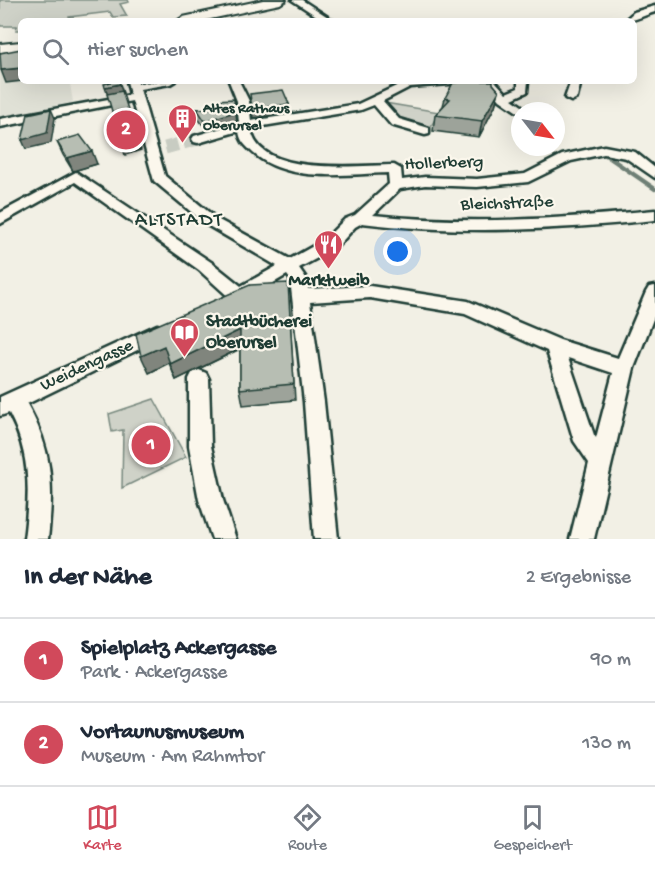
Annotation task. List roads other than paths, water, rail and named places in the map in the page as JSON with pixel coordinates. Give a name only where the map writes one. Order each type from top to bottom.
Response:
[{"type":"street","points":[[192,15],[280,0]]},
{"type":"street","points":[[296,0],[325,18]]},
{"type":"street","points":[[632,18],[637,14],[655,9]]},
{"type":"street","points":[[0,48],[18,46]]},
{"type":"street","points":[[0,123],[155,84]]},
{"type":"street","name":"Hollerberg","points":[[235,84],[243,101],[243,126],[246,138],[271,161],[284,166],[320,169],[394,169],[396,185]]},
{"type":"street","points":[[198,139],[243,126],[335,113],[377,101],[403,84]]},
{"type":"street","points":[[492,84],[511,103]]},
{"type":"street","points":[[504,98],[523,90],[522,84]]},
{"type":"street","points":[[571,98],[575,84]]},
{"type":"street","points":[[134,88],[158,149],[159,178],[212,222],[273,255],[290,268],[298,278],[314,402],[326,539]]},
{"type":"street","points":[[377,101],[395,122],[425,131]]},
{"type":"street","name":"Hollerberg","points":[[290,268],[330,244],[350,223],[360,218],[396,185],[425,181],[477,183],[520,179],[545,170],[567,158],[598,151],[630,155],[655,174]]},
{"type":"street","points":[[2,219],[76,176],[205,266],[231,298],[290,268]]},
{"type":"street","name":"Bleichstraße","points":[[360,218],[401,224],[471,226],[655,215]]},
{"type":"street","points":[[300,296],[370,292],[468,308],[555,346],[624,368]]},
{"type":"street","points":[[582,539],[624,368],[655,292]]},
{"type":"street","name":"Weidengasse","points":[[36,539],[41,502],[40,469],[34,443],[7,404],[176,324]]},
{"type":"street","points":[[555,346],[585,441],[602,461]]},
{"type":"street","points":[[199,378],[200,446],[211,500],[224,539]]},
{"type":"waterway","points":[[607,156],[655,189]]},
{"type":"tunnel","points":[[165,148],[198,139]]},
{"type":"place","name":"Vortaunusmuseum","points":[[126,130]]},
{"type":"place","name":"Altes Rathaus Oberursel","points":[[182,144]]},
{"type":"place","name":"Marktweib","points":[[329,270]]},
{"type":"place","name":"Stadtbücherei Oberursel","points":[[185,358]]},
{"type":"place","name":"Spielplatz Ackergasse","points":[[151,445]]},
{"type":"district","name":"ALTSTADT","points":[[179,221]]}]
